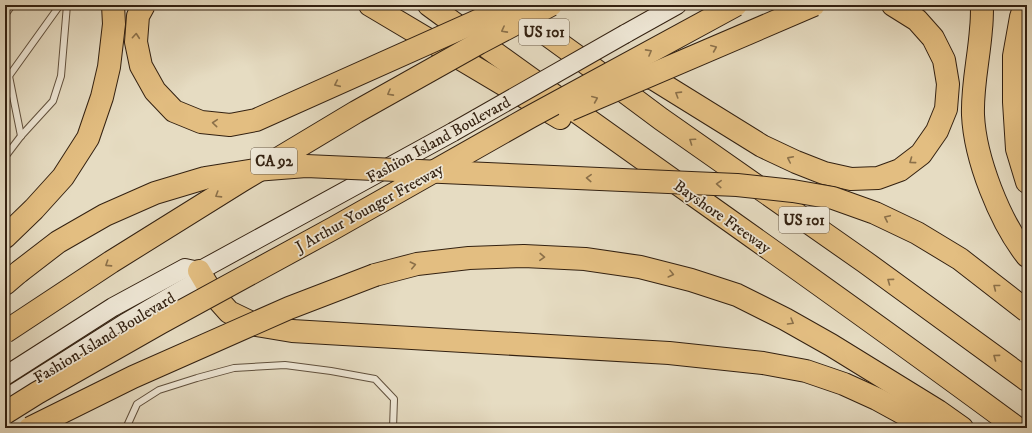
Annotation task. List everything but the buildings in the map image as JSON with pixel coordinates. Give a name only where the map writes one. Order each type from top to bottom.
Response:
[{"type":"highway","points":[[5,237],[63,177],[88,138],[102,98],[109,67],[114,24],[113,5]]},
{"type":"highway","points":[[144,5],[138,16],[136,42],[141,66],[155,91],[174,111],[201,122],[230,125],[256,120],[513,5]]},
{"type":"highway","points":[[370,5],[706,204]]},
{"type":"highway","name":"Bayshore Freeway","points":[[429,5],[850,306],[1017,428]]},
{"type":"highway","name":"US 101","points":[[506,5],[661,120],[865,262],[1027,380]]},
{"type":"highway","name":"CA 92","points":[[5,332],[111,262],[241,181],[356,112],[479,42],[551,5]]},
{"type":"highway","name":"J Arthur Younger Freeway","points":[[5,413],[37,393],[160,323],[334,228],[530,117],[736,5]]},
{"type":"highway","points":[[334,228],[507,139],[568,110],[814,5]]},
{"type":"highway","points":[[582,60],[654,79],[762,146],[824,174],[851,179],[878,178],[900,170],[921,154],[937,131],[946,109],[948,84],[944,60],[933,38],[917,20],[893,5]]},
{"type":"highway","points":[[982,5],[982,30],[974,88],[973,115],[977,142],[984,170],[994,197],[1008,227],[1027,256]]},
{"type":"highway","points":[[1025,5],[1021,17],[1014,56],[1014,102],[1018,149],[1027,182]]},
{"type":"highway","points":[[5,284],[58,242],[105,215],[155,193],[205,178],[255,170],[306,166],[737,185],[793,191],[833,198],[875,213],[917,233],[960,259],[1027,311]]},
{"type":"highway","points":[[30,428],[133,377],[169,361],[289,308],[375,275],[425,263],[469,258],[524,256],[584,259],[633,266],[691,280],[737,296],[785,319],[844,353],[938,411],[962,428]]},
{"type":"highway","points":[[199,271],[212,293],[229,312],[256,325],[292,330],[669,353],[764,363],[806,371],[844,384],[877,399],[930,428]]},
{"type":"main road","name":"Fashion Island Boulevard","points":[[5,401],[16,392],[125,323],[192,284],[199,271],[453,132],[677,5]]},
{"type":"main road","name":"Fashion Island Boulevard","points":[[5,376],[113,307],[184,268],[199,271]]},
{"type":"lane","points":[[5,15],[12,5]]},
{"type":"lane","points":[[21,136],[7,74],[60,5]]},
{"type":"lane","points":[[5,157],[21,136],[53,101],[61,76],[67,5]]},
{"type":"lane","points":[[127,426],[137,404],[159,390],[234,368],[285,365],[375,379],[394,400],[393,428]]}]
